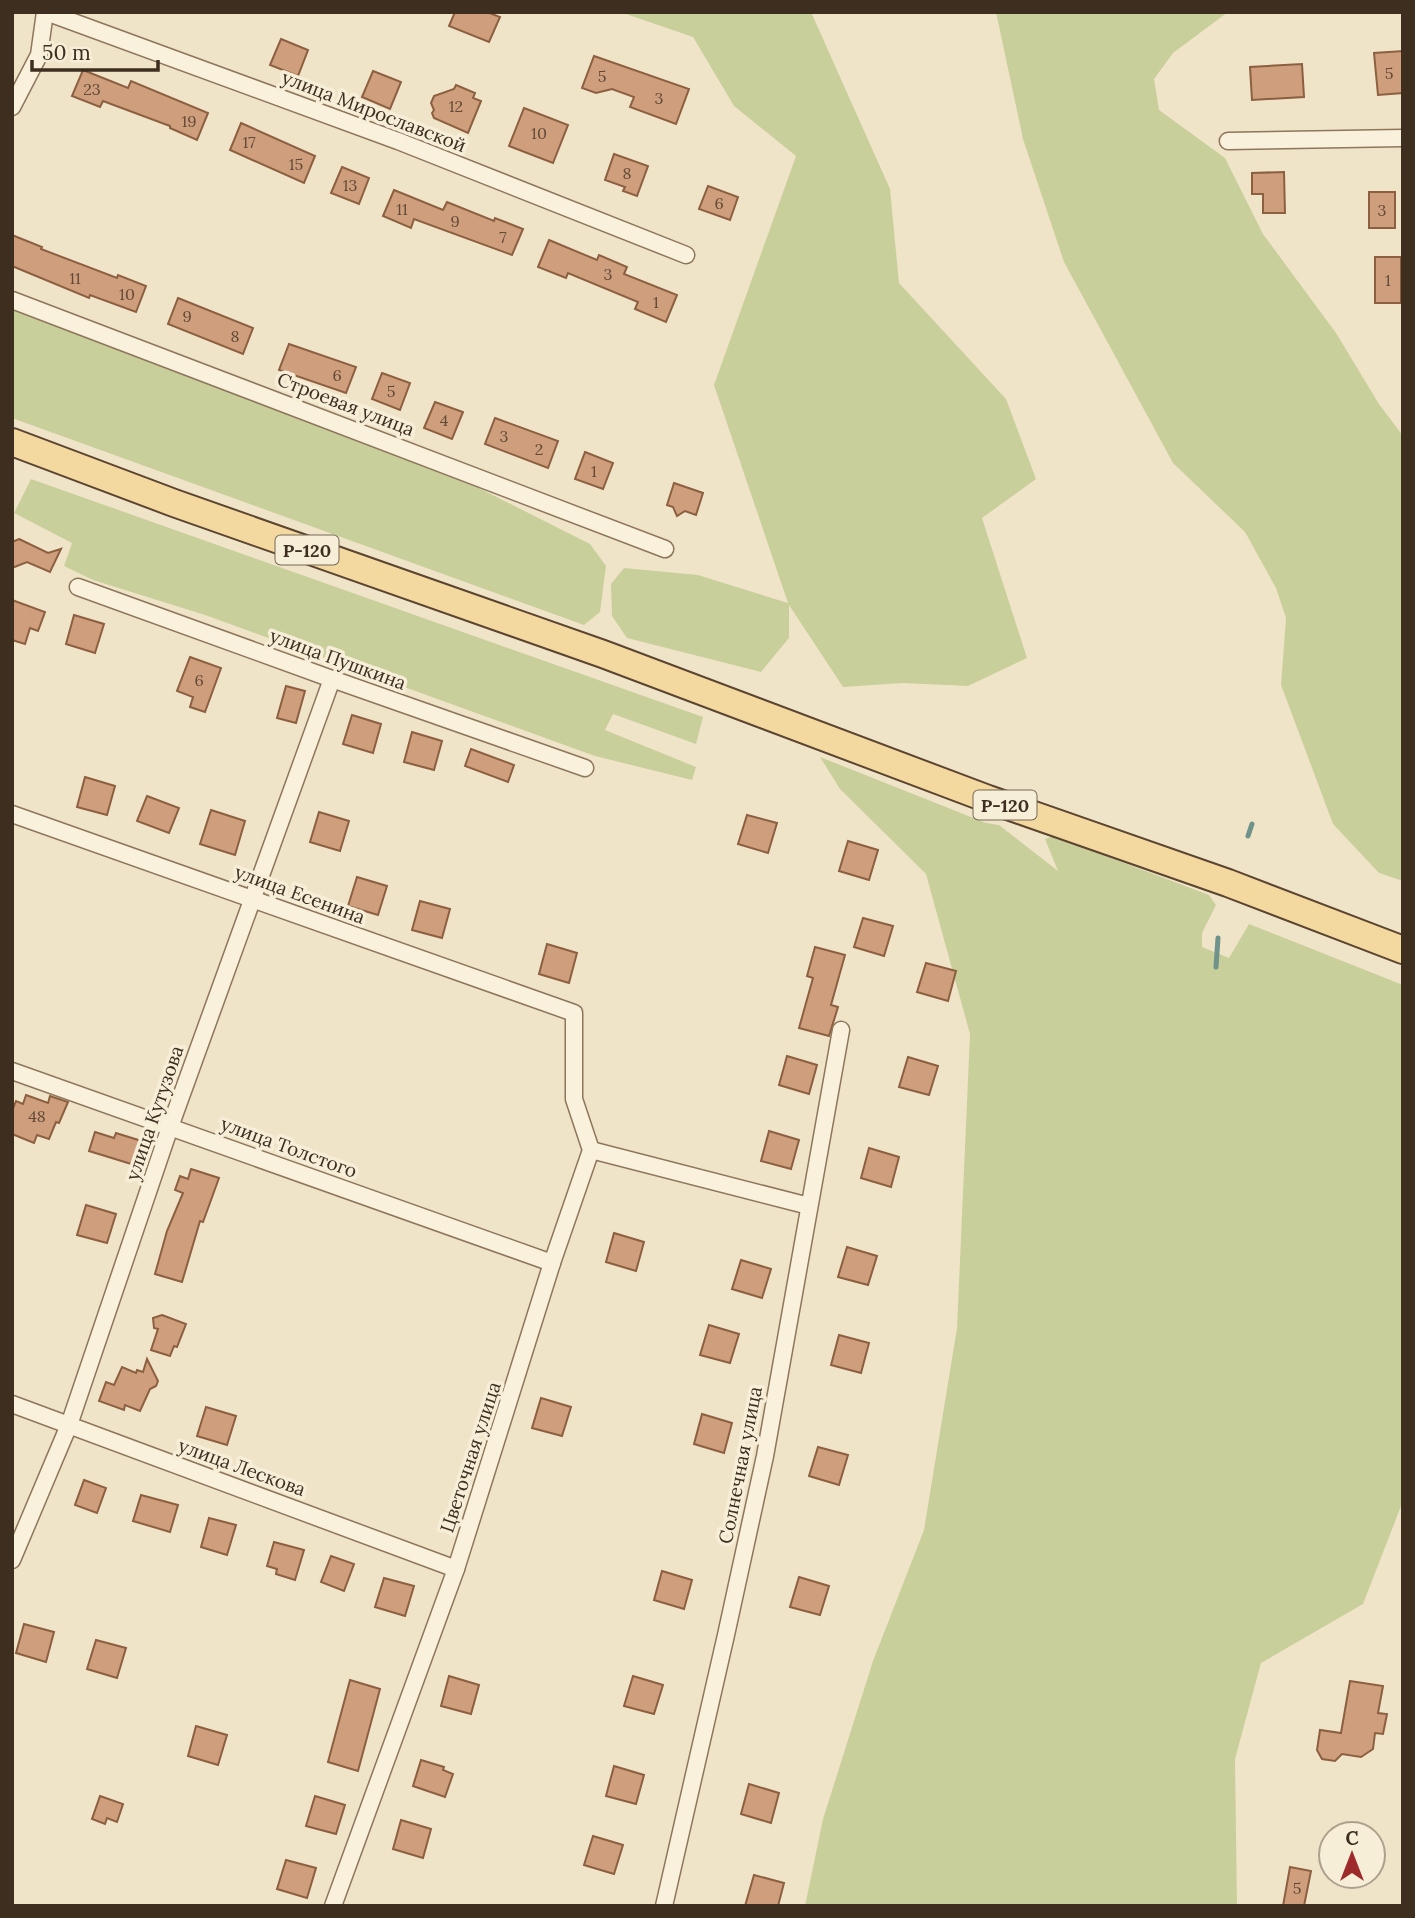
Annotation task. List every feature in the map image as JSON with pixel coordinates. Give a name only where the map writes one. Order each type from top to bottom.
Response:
[{"type":"main road","name":"Р-120","points":[[12,442],[174,503],[603,654],[988,799],[1228,883],[1403,950]]},
{"type":"street","points":[[12,107],[39,55],[46,12]]},
{"type":"street","name":"улица Мирославской","points":[[46,12],[398,141],[686,254]]},
{"type":"street","points":[[1228,141],[1403,138]]},
{"type":"street","name":"Строевая улица","points":[[12,300],[665,549]]},
{"type":"street","name":"улица Пушкина","points":[[78,587],[332,680],[585,768]]},
{"type":"street","name":"улица Кутузова","points":[[12,1560],[69,1425],[170,1127],[332,680]]},
{"type":"street","name":"улица Есенина","points":[[12,814],[574,1013],[574,1099],[591,1150]]},
{"type":"street","name":"Солнечная улица","points":[[664,1906],[765,1456],[841,1030]]},
{"type":"street","name":"улица Толстого","points":[[12,1071],[552,1263]]},
{"type":"street","points":[[591,1150],[809,1206]]},
{"type":"street","name":"Цветочная улица","points":[[333,1906],[457,1569],[552,1263],[591,1150]]},
{"type":"street","name":"улица Лескова","points":[[12,1404],[457,1569]]},
{"type":"green space","points":[[620,12],[811,12],[890,189],[899,283],[1006,399],[1036,479],[982,518],[1027,658],[968,686],[903,683],[843,687],[789,605],[789,638],[761,672],[627,638],[612,616],[611,584],[624,568],[698,575],[788,603],[714,385],[796,156],[734,106],[693,37]]},
{"type":"green space","points":[[996,12],[1228,12],[1173,53],[1154,79],[1159,110],[1225,158],[1263,234],[1336,333],[1379,404],[1403,436],[1403,881],[1379,873],[1333,824],[1281,685],[1286,618],[1276,588],[1245,532],[1173,463],[1064,262],[1023,139]]},
{"type":"green space","points":[[12,303],[433,465],[590,544],[606,566],[600,612],[584,625],[12,418]]},
{"type":"green space","points":[[31,479],[703,717],[696,744],[613,714],[605,730],[696,767],[692,780],[595,756],[205,615],[93,580],[64,566],[72,543],[14,513]]},
{"type":"green space","points":[[820,757],[986,823],[999,825],[1058,871],[1045,839],[1053,836],[1209,895],[1216,905],[1202,933],[1202,947],[1229,958],[1249,924],[1403,985],[1403,1501],[1363,1604],[1261,1663],[1235,1759],[1237,1906],[805,1906],[823,1819],[873,1661],[924,1530],[957,1328],[970,1034],[926,874],[840,789]]},
{"type":"building","points":[[455,12],[487,12],[500,17],[489,42],[449,26]]},
{"type":"building","points":[[281,39],[308,50],[298,76],[270,65]]},
{"type":"building","points":[[1403,51],[1403,93],[1378,95],[1374,53]]},
{"type":"building","points":[[594,56],[689,89],[676,124],[630,107],[634,97],[612,89],[596,93],[582,88]]},
{"type":"building","points":[[1302,64],[1304,97],[1252,100],[1250,67]]},
{"type":"building","points":[[83,70],[128,88],[131,81],[208,113],[197,140],[170,126],[103,101],[100,107],[72,96]]},
{"type":"building","points":[[373,71],[401,82],[390,109],[362,97]]},
{"type":"building","points":[[456,85],[475,93],[473,98],[481,101],[468,133],[434,118],[432,113],[434,110],[431,103],[434,96],[454,89]]},
{"type":"building","points":[[524,108],[568,125],[553,163],[509,146]]},
{"type":"building","points":[[241,123],[315,156],[304,183],[230,150]]},
{"type":"building","points":[[614,154],[648,166],[637,196],[623,191],[625,187],[605,180]]},
{"type":"building","points":[[342,167],[369,178],[359,204],[331,193]]},
{"type":"building","points":[[1284,172],[1285,213],[1263,213],[1263,194],[1252,194],[1252,173]]},
{"type":"building","points":[[708,186],[738,197],[730,220],[699,209]]},
{"type":"building","points":[[394,190],[443,210],[447,202],[494,221],[495,218],[523,229],[512,255],[414,219],[411,228],[383,216]]},
{"type":"building","points":[[1369,192],[1395,192],[1395,228],[1369,228]]},
{"type":"building","points":[[12,235],[117,278],[118,275],[146,286],[136,312],[90,295],[89,298],[12,266]]},
{"type":"building","points":[[549,240],[597,260],[599,255],[627,267],[624,274],[677,295],[666,322],[635,309],[638,302],[568,273],[566,278],[538,267]]},
{"type":"building","points":[[1375,257],[1401,257],[1401,303],[1375,303]]},
{"type":"building","points":[[178,298],[253,328],[243,354],[168,324]]},
{"type":"building","points":[[289,344],[356,367],[346,393],[279,370]]},
{"type":"building","points":[[382,373],[410,383],[400,410],[372,399]]},
{"type":"building","points":[[435,402],[463,412],[452,439],[424,428]]},
{"type":"building","points":[[495,418],[558,441],[548,468],[485,444]]},
{"type":"building","points":[[585,452],[613,463],[603,489],[575,479]]},
{"type":"building","points":[[674,483],[703,493],[696,515],[685,511],[677,516],[673,507],[667,505]]},
{"type":"building","points":[[19,539],[48,553],[61,549],[50,572],[27,562],[12,568],[12,542]]},
{"type":"building","points":[[12,600],[45,612],[38,631],[30,628],[25,644],[12,640]]},
{"type":"building","points":[[74,615],[104,624],[95,653],[66,644]]},
{"type":"building","points":[[190,657],[221,668],[205,712],[190,707],[193,697],[177,691]]},
{"type":"building","points":[[286,686],[305,691],[296,723],[277,718]]},
{"type":"building","points":[[352,715],[381,724],[373,753],[343,744]]},
{"type":"building","points":[[412,732],[442,741],[434,770],[404,762]]},
{"type":"building","points":[[471,749],[514,765],[508,782],[465,766]]},
{"type":"building","points":[[85,777],[115,786],[107,815],[77,807]]},
{"type":"building","points":[[147,796],[179,808],[169,833],[137,821]]},
{"type":"building","points":[[211,810],[245,821],[235,855],[200,844]]},
{"type":"building","points":[[319,812],[349,821],[340,851],[310,842]]},
{"type":"building","points":[[747,815],[777,823],[768,853],[738,844]]},
{"type":"building","points":[[848,841],[878,850],[869,880],[839,871]]},
{"type":"building","points":[[357,877],[387,886],[378,915],[348,906]]},
{"type":"building","points":[[420,901],[450,909],[442,938],[412,930]]},
{"type":"building","points":[[863,918],[893,926],[884,956],[854,947]]},
{"type":"building","points":[[547,944],[577,953],[569,983],[539,974]]},
{"type":"building","points":[[815,947],[845,955],[831,1005],[838,1007],[829,1036],[799,1028],[813,978],[807,976]]},
{"type":"building","points":[[926,963],[956,971],[948,1001],[917,992]]},
{"type":"building","points":[[787,1056],[817,1065],[809,1094],[779,1085]]},
{"type":"building","points":[[908,1057],[938,1066],[929,1095],[899,1087]]},
{"type":"building","points":[[26,1095],[48,1103],[50,1096],[68,1102],[49,1139],[37,1135],[34,1143],[12,1134],[12,1111],[16,1101],[23,1104]]},
{"type":"building","points":[[769,1131],[799,1140],[791,1169],[761,1161]]},
{"type":"building","points":[[95,1132],[114,1138],[116,1133],[148,1143],[141,1167],[89,1151]]},
{"type":"building","points":[[869,1148],[899,1157],[891,1187],[861,1178]]},
{"type":"building","points":[[191,1169],[219,1178],[203,1222],[200,1221],[182,1282],[155,1274],[167,1231],[183,1193],[175,1190],[180,1176],[188,1179]]},
{"type":"building","points":[[86,1205],[116,1214],[107,1243],[77,1235]]},
{"type":"building","points":[[614,1233],[644,1242],[636,1271],[606,1262]]},
{"type":"building","points":[[847,1247],[877,1256],[868,1285],[838,1277]]},
{"type":"building","points":[[741,1260],[771,1269],[762,1298],[732,1289]]},
{"type":"building","points":[[162,1315],[186,1324],[177,1347],[174,1346],[170,1356],[151,1350],[158,1329],[154,1328],[153,1318]]},
{"type":"building","points":[[709,1325],[739,1334],[730,1363],[700,1355]]},
{"type":"building","points":[[839,1335],[869,1343],[861,1373],[831,1365]]},
{"type":"building","points":[[147,1359],[158,1381],[156,1386],[150,1389],[140,1411],[125,1405],[124,1410],[99,1401],[106,1382],[114,1385],[122,1367],[136,1373],[137,1370],[143,1372]]},
{"type":"building","points":[[541,1398],[571,1407],[562,1436],[532,1428]]},
{"type":"building","points":[[206,1407],[236,1416],[227,1445],[197,1436]]},
{"type":"building","points":[[702,1414],[732,1423],[724,1453],[694,1444]]},
{"type":"building","points":[[818,1447],[848,1455],[839,1485],[809,1476]]},
{"type":"building","points":[[84,1480],[106,1488],[97,1513],[75,1505]]},
{"type":"building","points":[[141,1495],[178,1505],[170,1532],[133,1521]]},
{"type":"building","points":[[209,1518],[236,1525],[227,1555],[201,1547]]},
{"type":"building","points":[[274,1542],[304,1550],[295,1580],[276,1574],[277,1569],[267,1566]]},
{"type":"building","points":[[331,1556],[354,1564],[344,1591],[321,1582]]},
{"type":"building","points":[[662,1571],[692,1580],[684,1609],[654,1600]]},
{"type":"building","points":[[799,1577],[829,1586],[820,1615],[790,1607]]},
{"type":"building","points":[[384,1578],[414,1586],[405,1616],[375,1607]]},
{"type":"building","points":[[24,1624],[54,1632],[46,1662],[16,1653]]},
{"type":"building","points":[[96,1640],[126,1648],[117,1678],[87,1669]]},
{"type":"building","points":[[449,1676],[479,1685],[471,1714],[441,1706]]},
{"type":"building","points":[[633,1676],[663,1685],[654,1714],[624,1706]]},
{"type":"building","points":[[350,1680],[380,1689],[358,1771],[328,1762]]},
{"type":"building","points":[[1350,1681],[1383,1686],[1378,1713],[1387,1714],[1383,1734],[1375,1733],[1373,1749],[1361,1757],[1342,1754],[1335,1761],[1322,1759],[1317,1750],[1320,1730],[1341,1733]]},
{"type":"building","points":[[196,1726],[227,1735],[218,1765],[188,1756]]},
{"type":"building","points":[[421,1760],[444,1767],[443,1770],[453,1774],[445,1797],[413,1786]]},
{"type":"building","points":[[614,1766],[644,1775],[636,1804],[606,1796]]},
{"type":"building","points":[[749,1784],[779,1793],[771,1823],[741,1814]]},
{"type":"building","points":[[100,1796],[123,1804],[117,1822],[107,1818],[105,1824],[92,1819]]},
{"type":"building","points":[[315,1796],[345,1805],[336,1834],[306,1826]]},
{"type":"building","points":[[401,1820],[431,1829],[423,1858],[393,1849]]},
{"type":"building","points":[[593,1836],[623,1845],[614,1874],[584,1865]]},
{"type":"building","points":[[286,1860],[316,1868],[307,1898],[277,1889]]},
{"type":"building","points":[[1290,1867],[1311,1871],[1304,1906],[1283,1906]]},
{"type":"building","points":[[754,1875],[784,1883],[778,1906],[745,1906]]},
{"type":"waterway","points":[[1248,836],[1252,824]]},
{"type":"waterway","points":[[1216,967],[1218,938]]}]
